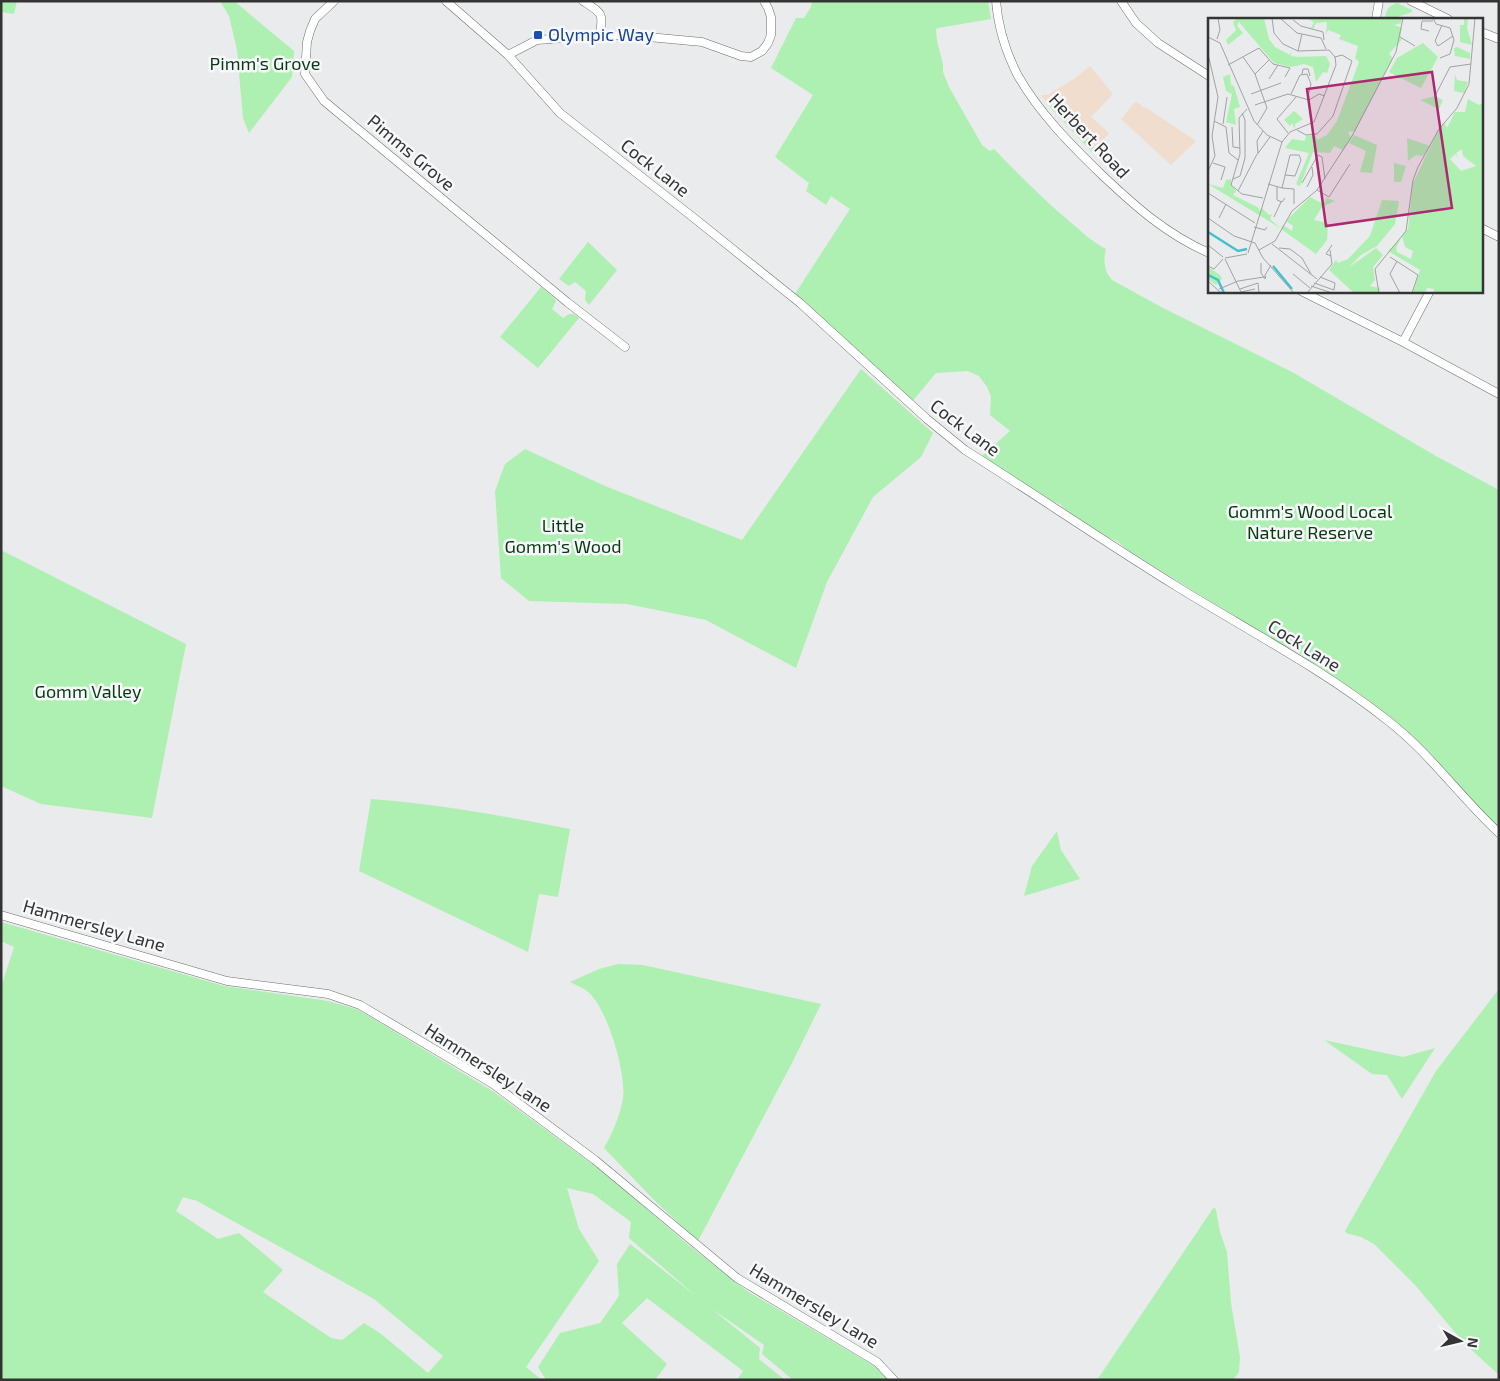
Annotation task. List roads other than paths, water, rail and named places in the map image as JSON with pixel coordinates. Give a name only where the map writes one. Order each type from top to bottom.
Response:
[{"type":"street","name":"Pimms Grove","points":[[334,1],[315,19],[307,42],[304,74],[324,101],[625,347]]},
{"type":"street","name":"Cock Lane","points":[[446,1],[508,55],[560,113],[800,303],[927,419],[965,450],[1176,586],[1349,691],[1388,720],[1410,740],[1441,771],[1465,800],[1499,833]]},
{"type":"street","points":[[583,1],[598,11],[602,18],[600,36]]},
{"type":"street","points":[[508,55],[538,40],[627,35],[702,42],[742,56],[751,57],[762,51],[771,35],[771,17],[764,1]]},
{"type":"street","name":"Herbert Road","points":[[996,1],[1004,42],[1012,63],[1032,97],[1060,133],[1138,209],[1179,238],[1208,253]]},
{"type":"street","points":[[1121,1],[1136,24],[1158,43],[1208,75]]},
{"type":"street","points":[[1369,1],[1378,3],[1376,18]]},
{"type":"street","points":[[1411,1],[1446,18]]},
{"type":"street","points":[[1482,32],[1498,37]]},
{"type":"street","points":[[1482,228],[1499,237]]},
{"type":"street","points":[[1303,292],[1403,342],[1499,394]]},
{"type":"street","points":[[1403,342],[1429,292]]},
{"type":"street","name":"Hammersley Lane","points":[[1,915],[227,980],[328,994],[360,1005],[493,1084],[595,1160],[737,1278],[876,1362],[894,1380]]},
{"type":"place","name":"Olympic Way","points":[[538,35]]},
{"type":"park label","name":"Pimm's Grove","points":[[265,64]]},
{"type":"park label","name":"Gomm's Wood Local Nature Reserve","points":[[1310,522]]},
{"type":"park label","name":"Little Gomm's Wood","points":[[563,536]]},
{"type":"park label","name":"Gomm Valley","points":[[88,692]]}]
